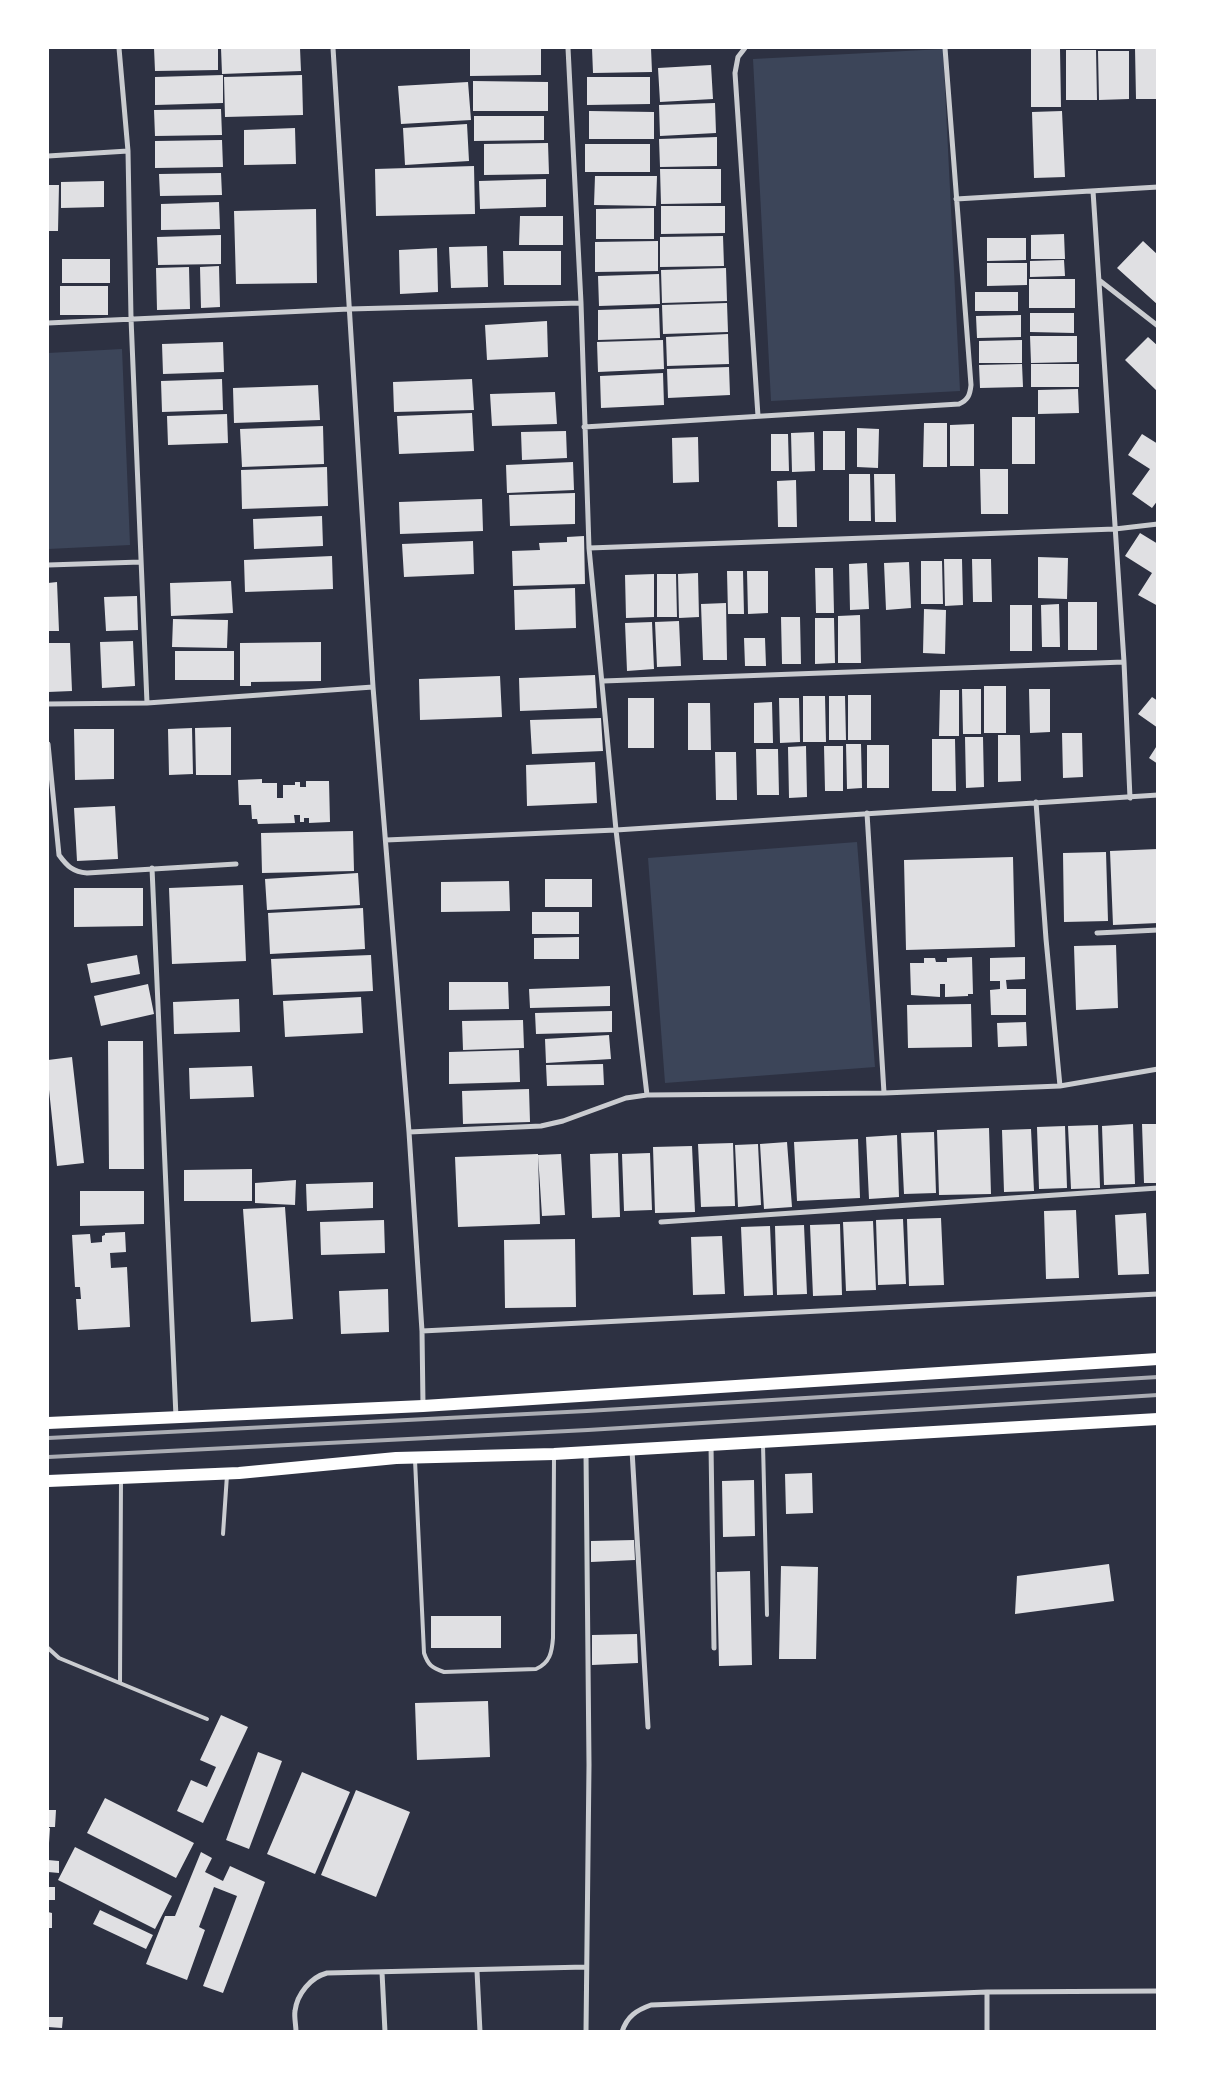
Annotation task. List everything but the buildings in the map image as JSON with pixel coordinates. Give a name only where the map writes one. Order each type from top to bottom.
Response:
[{"type":"highway","points":[[48,1423],[423,1406],[1158,1359]]},
{"type":"highway","points":[[48,1481],[227,1473],[414,1458],[632,1450],[1158,1419]]},
{"type":"street","points":[[119,48],[128,151],[132,318],[147,703]]},
{"type":"street","points":[[333,48],[372,687],[409,1132],[422,1331],[423,1406]]},
{"type":"street","points":[[568,48],[581,303],[589,548],[616,830],[646,1095]]},
{"type":"street","points":[[745,48],[738,57],[735,73],[758,416]]},
{"type":"street","points":[[584,427],[958,404],[966,401],[970,394],[971,385],[945,48]]},
{"type":"street","points":[[48,156],[128,151]]},
{"type":"street","points":[[956,199],[1158,188]]},
{"type":"street","points":[[1093,191],[1124,662],[1130,798]]},
{"type":"street","points":[[1099,280],[1158,326]]},
{"type":"street","points":[[48,322],[349,309],[581,303]]},
{"type":"street","points":[[589,548],[1115,528],[1158,524]]},
{"type":"street","points":[[48,565],[141,562]]},
{"type":"street","points":[[603,681],[1124,662]]},
{"type":"street","points":[[48,704],[147,703],[372,687]]},
{"type":"street","points":[[48,744],[59,855],[76,872],[87,873],[236,864]]},
{"type":"street","points":[[386,840],[616,830],[1158,795]]},
{"type":"street","points":[[1036,802],[1046,939],[1060,1086]]},
{"type":"street","points":[[867,813],[884,1093]]},
{"type":"street","points":[[152,868],[176,1417]]},
{"type":"street","points":[[1097,933],[1158,930]]},
{"type":"street","points":[[409,1132],[540,1126],[562,1121],[626,1098],[646,1095],[884,1093],[1060,1086],[1158,1068]]},
{"type":"street","points":[[662,1222],[1158,1188]]},
{"type":"street","points":[[422,1331],[1158,1294]]},
{"type":"street","points":[[712,1445],[714,1648]]},
{"type":"street","points":[[632,1450],[648,1726]]},
{"type":"street","points":[[586,1452],[589,1765],[586,2032]]},
{"type":"street","points":[[296,2032],[295,2011],[307,1984],[316,1976],[327,1973],[586,1967]]},
{"type":"street","points":[[478,1971],[480,2032]]},
{"type":"street","points":[[382,1972],[385,2032]]},
{"type":"street","points":[[622,2032],[630,2017],[638,2010],[651,2005],[987,1992],[1158,1991]]},
{"type":"street","points":[[987,1992],[987,2032]]},
{"type":"lane","points":[[763,1442],[767,1615]]},
{"type":"lane","points":[[414,1458],[424,1653],[427,1663],[433,1669],[444,1672],[536,1669],[545,1665],[548,1660],[552,1652],[553,1638],[554,1454]]},
{"type":"lane","points":[[223,1534],[227,1473]]},
{"type":"lane","points":[[120,1683],[121,1478]]},
{"type":"lane","points":[[48,1648],[59,1658],[207,1718]]},
{"type":"shaded area","points":[[943,49],[960,391],[771,401],[753,59]]},
{"type":"shaded area","points":[[122,349],[130,545],[48,549],[48,353]]},
{"type":"shaded area","points":[[857,842],[875,1067],[665,1083],[648,858]]},
{"type":"railway","points":[[48,1438],[587,1411],[1158,1377]]},
{"type":"railway","points":[[48,1457],[588,1430],[1158,1395]]}]
